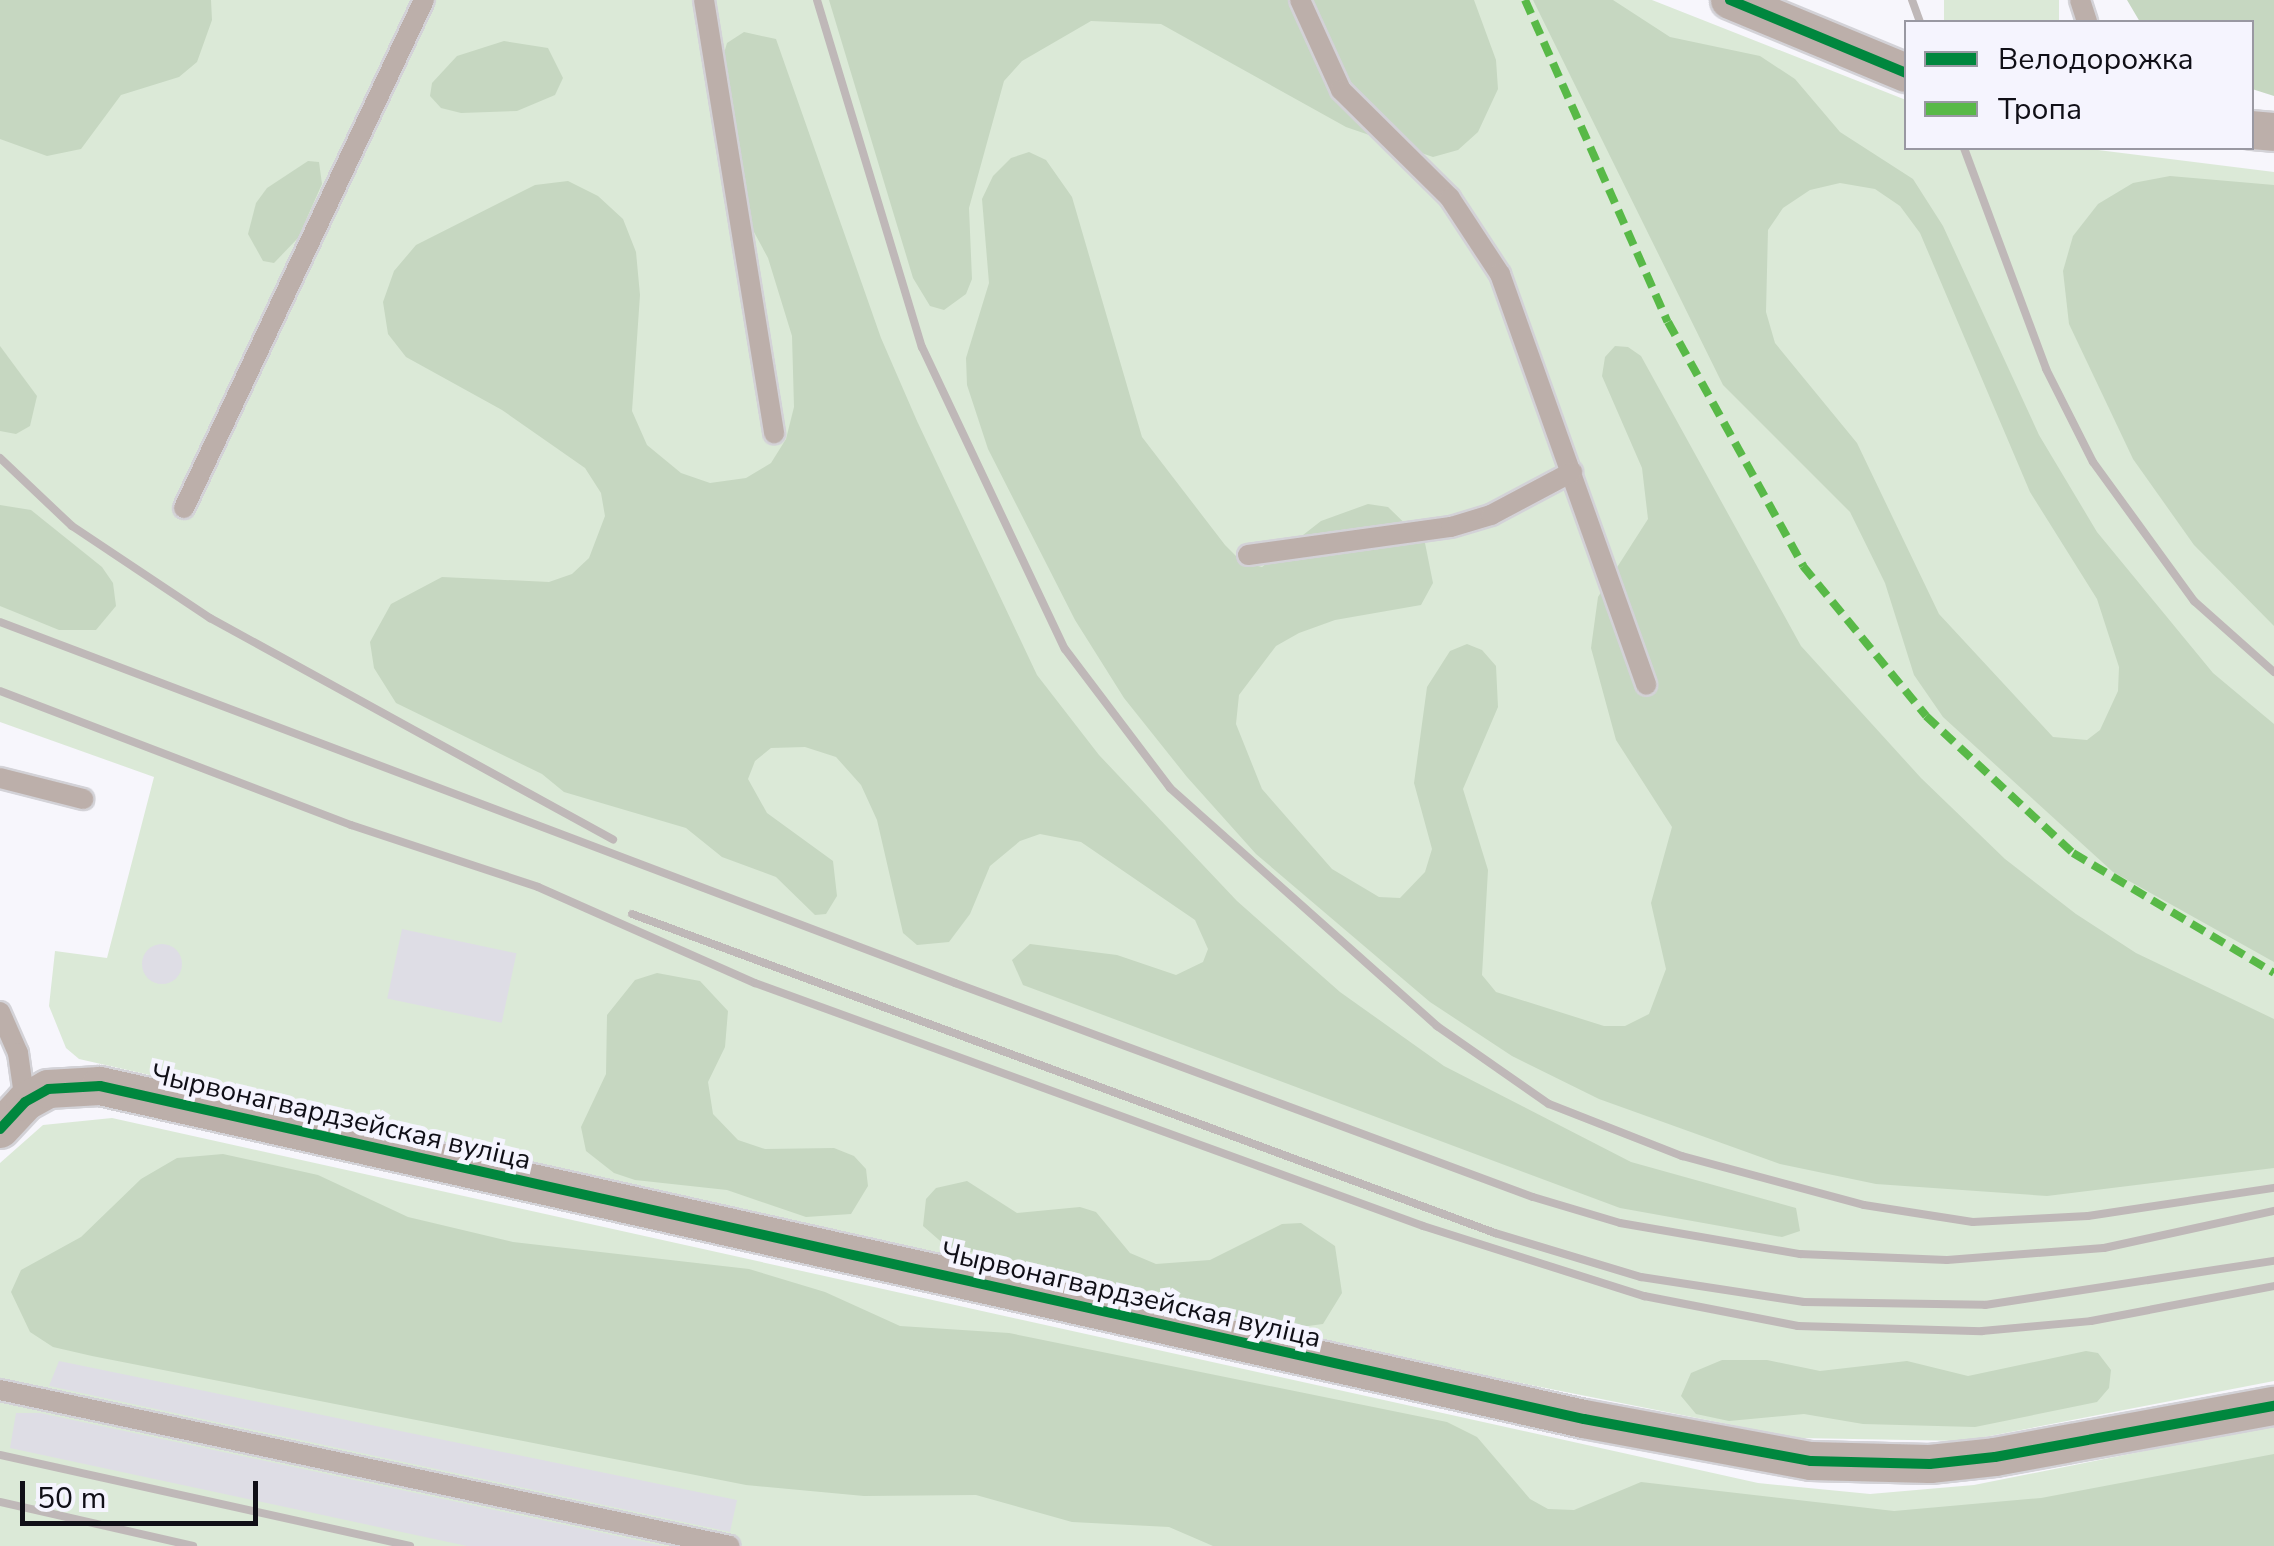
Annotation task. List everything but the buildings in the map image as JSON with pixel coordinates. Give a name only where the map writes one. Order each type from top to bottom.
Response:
[{"type":"street","points":[[1730,0],[1904,72]]},
{"type":"street","name":"Чырвонагвардзейская вуліца","points":[[12,1115],[74,1083],[100,1086],[1584,1419],[1811,1461],[1930,1464],[1996,1457],[2274,1406]]},
{"type":"lane","points":[[184,508],[424,0]]},
{"type":"lane","points":[[704,0],[774,434]]},
{"type":"lane","points":[[1300,0],[1341,90],[1450,198],[1478,235],[1518,317],[1646,685]]},
{"type":"lane","points":[[1248,555],[1451,526],[1492,515],[1572,472]]},
{"type":"lane","points":[[0,778],[83,799]]},
{"type":"lane","points":[[0,1012],[18,1053],[12,1115]]},
{"type":"lane","points":[[0,1390],[730,1546]]},
{"type":"green space","points":[[0,0],[1652,0],[1904,99],[1904,150],[2098,150],[2274,172],[2274,1381],[1964,1441],[1798,1438],[1374,1354],[79,1059],[66,1048],[49,1006],[55,951],[107,958],[154,777],[0,722]]},
{"type":"green space","points":[[0,0],[211,0],[212,20],[197,62],[179,77],[121,95],[81,149],[47,156],[0,139]]},
{"type":"green space","points":[[829,0],[1474,0],[1496,60],[1498,89],[1478,132],[1458,150],[1433,157],[1346,127],[1161,24],[1091,21],[1022,61],[1004,81],[969,208],[972,279],[966,294],[944,310],[930,306],[913,278]]},
{"type":"green space","points":[[1533,0],[1613,0],[1670,37],[1760,56],[1795,79],[1840,132],[1913,179],[1943,226],[2039,435],[2097,532],[2213,673],[2274,724],[2274,962],[2113,872],[1943,717],[1914,675],[1885,583],[1850,512],[1723,385]],"holes":[[[1840,183],[1875,189],[1900,206],[1920,233],[2030,492],[2097,599],[2119,667],[2118,691],[2100,730],[2087,740],[2053,737],[1939,614],[1857,443],[1775,343],[1766,312],[1768,230],[1783,208],[1810,190]]]},
{"type":"green space","points":[[1944,0],[2059,0],[2059,20],[1944,20]]},
{"type":"green space","points":[[2127,0],[2274,0],[2274,96],[2254,90],[2254,20],[2139,20]]},
{"type":"green space","points":[[744,32],[776,39],[881,338],[917,421],[1037,675],[1099,755],[1237,901],[1340,992],[1444,1066],[1631,1162],[1796,1208],[1800,1231],[1782,1237],[1620,1208],[1023,985],[1012,960],[1030,944],[1117,955],[1176,975],[1203,962],[1208,949],[1195,920],[1081,842],[1040,834],[1020,841],[990,866],[970,914],[949,942],[917,945],[903,933],[877,820],[861,785],[836,757],[805,747],[771,748],[755,761],[748,779],[767,813],[833,861],[837,896],[826,914],[815,915],[776,877],[722,857],[686,828],[564,792],[542,774],[396,703],[374,668],[370,642],[391,604],[442,577],[549,582],[572,574],[589,558],[605,516],[601,493],[585,468],[502,410],[406,357],[388,334],[383,302],[394,271],[416,245],[535,185],[568,181],[598,196],[623,219],[636,252],[640,295],[632,411],[647,445],[681,473],[710,483],[746,478],[771,463],[786,439],[794,407],[792,336],[768,258],[748,221],[719,70],[727,43]]},
{"type":"green space","points":[[504,41],[548,48],[563,78],[555,95],[517,111],[461,113],[441,108],[430,96],[432,83],[457,56]]},
{"type":"green space","points":[[1029,152],[1046,160],[1072,197],[1142,437],[1242,562],[1262,567],[1321,521],[1368,504],[1388,507],[1425,543],[1433,583],[1421,605],[1335,620],[1299,633],[1276,646],[1239,695],[1236,724],[1262,789],[1332,869],[1379,897],[1400,898],[1425,872],[1432,849],[1414,783],[1427,687],[1450,651],[1467,644],[1482,650],[1496,666],[1498,707],[1463,789],[1488,870],[1482,975],[1496,992],[1604,1026],[1625,1026],[1649,1014],[1666,969],[1651,903],[1672,827],[1616,740],[1591,648],[1598,597],[1648,519],[1642,468],[1602,376],[1605,357],[1615,346],[1628,347],[1641,356],[1801,646],[1921,778],[2005,859],[2076,914],[2136,953],[2274,1019],[2274,1168],[2047,1196],[1876,1184],[1780,1164],[1599,1099],[1512,1056],[1430,1002],[1256,854],[1187,777],[1124,698],[1075,620],[988,449],[967,385],[966,358],[989,283],[982,199],[993,176],[1011,158]]},
{"type":"green space","points":[[308,161],[319,162],[322,184],[298,238],[274,263],[263,261],[248,234],[256,203],[267,188]]},
{"type":"green space","points":[[2170,176],[2274,185],[2274,626],[2194,545],[2133,459],[2069,324],[2063,271],[2073,236],[2098,204],[2133,183]]},
{"type":"green space","points":[[0,346],[37,396],[30,426],[16,434],[0,431]]},
{"type":"green space","points":[[0,505],[31,510],[102,567],[113,583],[116,606],[96,630],[59,630],[0,606]]},
{"type":"green space","points":[[657,973],[700,981],[728,1011],[725,1047],[708,1082],[713,1114],[738,1140],[765,1149],[834,1148],[854,1156],[866,1169],[868,1186],[851,1214],[806,1217],[727,1190],[635,1180],[614,1173],[586,1151],[581,1127],[606,1074],[607,1015],[635,980]]},
{"type":"green space","points":[[112,1118],[1758,1483],[1870,1494],[1974,1485],[2274,1425],[2274,1546],[0,1546],[0,1163],[43,1125]]},
{"type":"green space","points":[[223,1154],[318,1175],[408,1217],[513,1242],[749,1269],[825,1292],[900,1326],[1009,1333],[1447,1422],[1477,1437],[1530,1499],[1548,1509],[1574,1510],[1641,1482],[1894,1511],[2041,1498],[2274,1454],[2274,1546],[1213,1546],[1169,1527],[1072,1522],[976,1495],[864,1496],[746,1485],[92,1356],[53,1347],[30,1332],[11,1292],[21,1270],[81,1237],[141,1179],[177,1158]]},
{"type":"green space","points":[[967,1181],[1017,1213],[1080,1207],[1096,1212],[1130,1253],[1156,1264],[1210,1260],[1282,1224],[1301,1223],[1335,1246],[1342,1293],[1323,1324],[1285,1329],[946,1246],[923,1226],[926,1199],[936,1188]]},
{"type":"green space","points":[[2086,1351],[2098,1353],[2111,1370],[2109,1388],[2097,1402],[1975,1427],[1863,1424],[1804,1414],[1729,1421],[1696,1414],[1681,1396],[1691,1373],[1722,1360],[1767,1360],[1820,1371],[1907,1361],[1968,1376]]},
{"type":"railway","points":[[817,0],[922,347],[1065,649],[1170,788],[1437,1026],[1549,1104],[1682,1156],[1864,1205],[1973,1222],[2088,1216],[2274,1188]]},
{"type":"railway","points":[[1912,0],[1919,20]]},
{"type":"railway","points":[[1965,150],[2046,369],[2093,462],[2194,601],[2274,672]]},
{"type":"railway","points":[[0,458],[72,526],[210,618],[613,840]]},
{"type":"railway","points":[[0,622],[955,983],[1533,1197],[1620,1223],[1800,1254],[1947,1260],[2104,1248],[2274,1211]]},
{"type":"railway","points":[[0,691],[351,825],[538,887],[755,983],[1423,1226],[1644,1296],[1798,1326],[1982,1331],[2091,1321],[2274,1286]]},
{"type":"railway","points":[[632,914],[1495,1233],[1641,1277],[1804,1302],[1985,1305],[2274,1261]]},
{"type":"railway","points":[[0,1455],[410,1546]]},
{"type":"railway","points":[[0,1502],[193,1546]]},
{"type":"marked path","points":[[1525,0],[1668,322],[1803,566],[1926,716],[2073,853],[2274,973]]},
{"type":"cycle path","points":[[1730,0],[1904,72]]},
{"type":"cycle path","points":[[0,1129],[25,1102],[48,1089],[100,1086],[1584,1419],[1811,1461],[1930,1464],[1995,1457],[2274,1406]]}]
